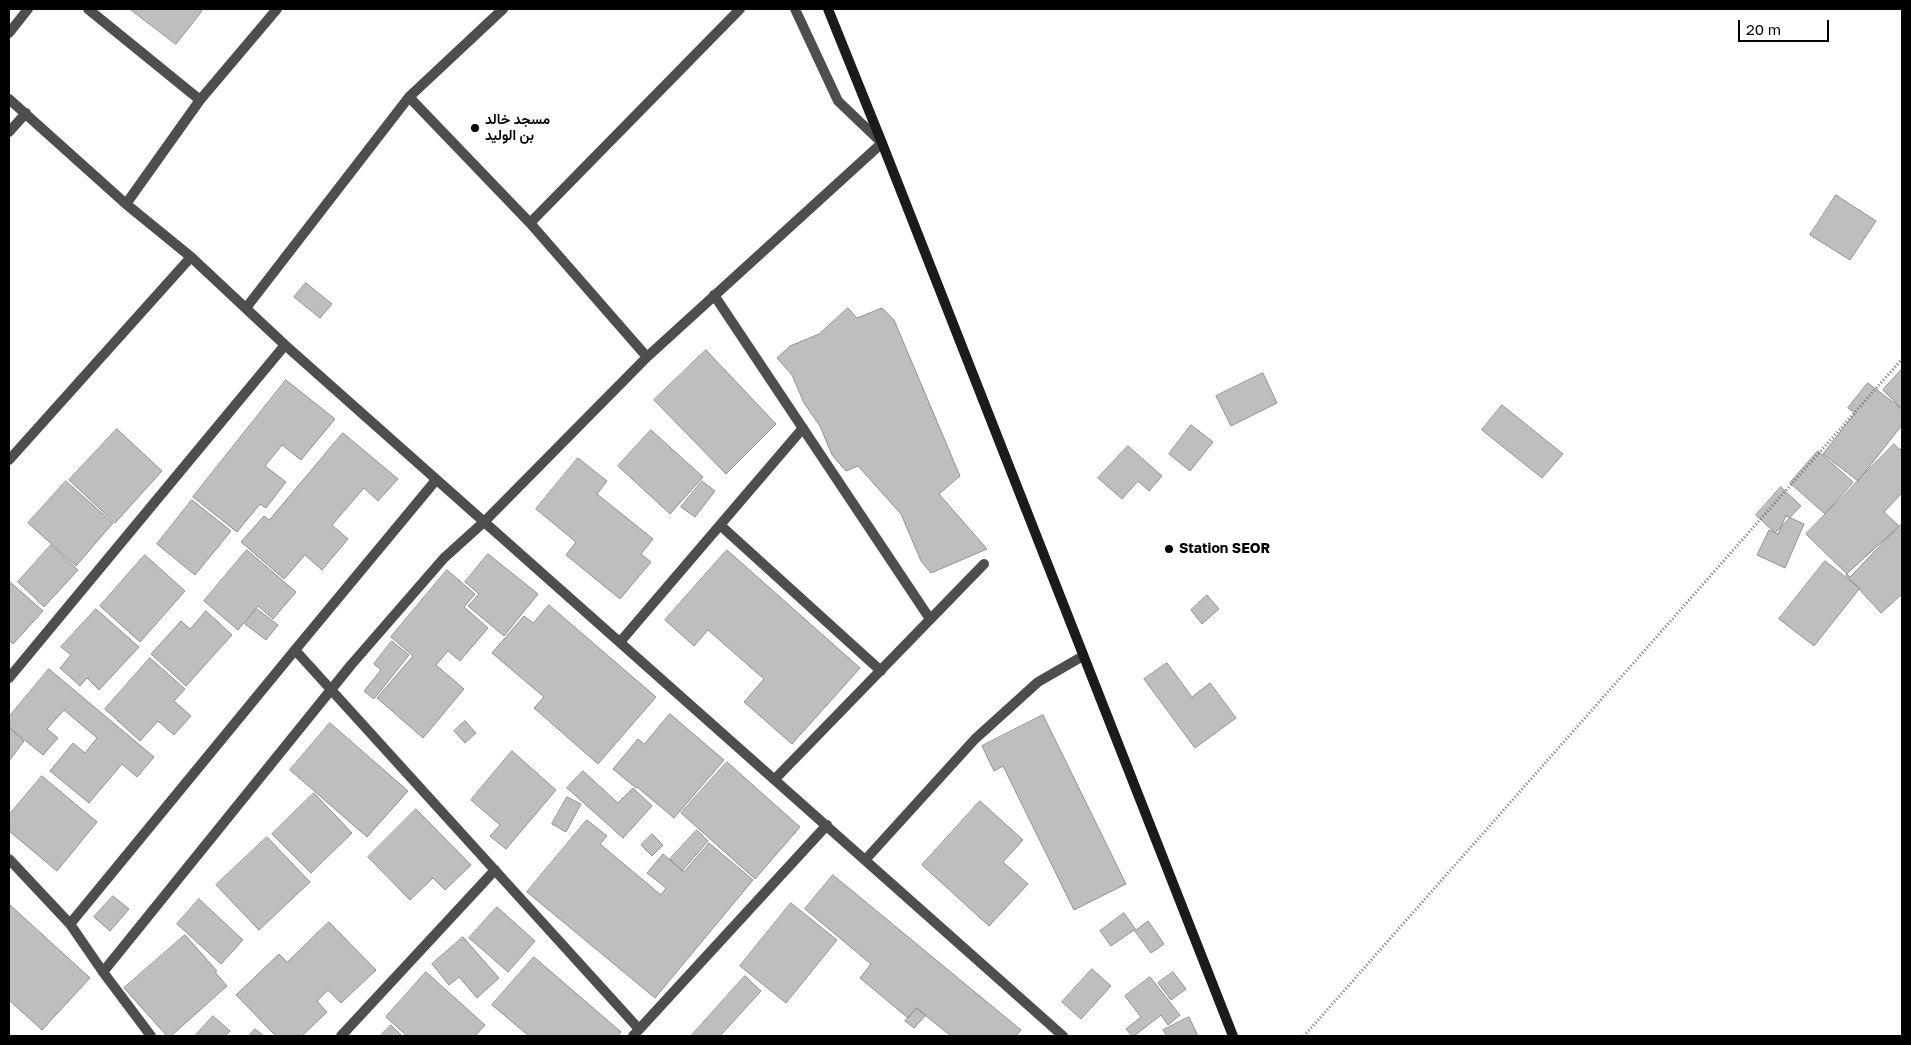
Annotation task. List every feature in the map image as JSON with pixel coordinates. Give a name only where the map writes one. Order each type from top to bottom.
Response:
[{"type":"main road","points":[[828,9],[1233,1036]]},
{"type":"street","points":[[9,33],[28,9]]},
{"type":"street","points":[[88,9],[200,100]]},
{"type":"street","points":[[126,204],[200,100],[277,9]]},
{"type":"street","points":[[246,308],[409,97],[503,9]]},
{"type":"street","points":[[530,223],[740,9]]},
{"type":"street","points":[[103,972],[331,689],[444,558],[485,521],[647,357],[882,143],[838,101],[795,9]]},
{"type":"street","points":[[409,97],[530,223],[647,357]]},
{"type":"street","points":[[9,99],[126,204],[191,257],[285,345],[436,480],[485,521],[1063,1036]]},
{"type":"street","points":[[9,132],[26,113]]},
{"type":"street","points":[[9,460],[191,257]]},
{"type":"street","points":[[714,296],[930,619]]},
{"type":"street","points":[[9,678],[285,345]]},
{"type":"street","points":[[620,642],[803,428]]},
{"type":"street","points":[[70,924],[436,480]]},
{"type":"street","points":[[720,525],[881,670]]},
{"type":"street","points":[[775,779],[984,564]]},
{"type":"street","points":[[294,650],[494,870],[636,1033],[827,825]]},
{"type":"street","points":[[866,860],[975,739],[1038,682],[1084,656]]},
{"type":"street","points":[[9,859],[70,924],[151,1036]]},
{"type":"street","points":[[341,1036],[494,870]]},
{"type":"path","points":[[1304,1036],[1902,359]]},
{"type":"building","points":[[130,9],[200,9],[202,11],[176,44]]},
{"type":"building","points":[[1836,195],[1876,221],[1850,260],[1810,235]]},
{"type":"building","points":[[306,283],[332,304],[320,318],[294,297]]},
{"type":"building","points":[[848,308],[857,318],[882,308],[894,320],[960,476],[939,494],[987,549],[931,573],[921,561],[901,514],[858,466],[846,471],[832,455],[820,426],[804,403],[792,375],[777,358],[790,346],[819,334]]},
{"type":"building","points":[[706,350],[776,424],[726,474],[654,400]]},
{"type":"building","points":[[1902,369],[1902,409],[1883,390]]},
{"type":"building","points":[[1263,373],[1277,403],[1231,426],[1216,396]]},
{"type":"building","points":[[286,380],[335,419],[301,460],[282,445],[265,466],[286,482],[266,508],[260,504],[237,532],[193,497]]},
{"type":"building","points":[[1868,383],[1902,409],[1902,425],[1858,481],[1823,454],[1855,413],[1848,408]]},
{"type":"building","points":[[1502,405],[1563,454],[1542,478],[1482,430]]},
{"type":"building","points":[[1191,425],[1213,442],[1190,471],[1169,454]]},
{"type":"building","points":[[117,429],[162,471],[115,523],[69,480]]},
{"type":"building","points":[[651,430],[703,477],[670,514],[618,466]]},
{"type":"building","points":[[343,433],[398,479],[378,501],[364,488],[332,525],[348,539],[322,570],[305,555],[284,579],[241,542],[264,516],[269,520]]},
{"type":"building","points":[[1894,444],[1900,450],[1902,447],[1902,493],[1884,512],[1899,526],[1850,577],[1806,534]]},
{"type":"building","points":[[1128,446],[1162,476],[1149,491],[1138,481],[1122,499],[1098,478]]},
{"type":"building","points":[[1818,451],[1853,482],[1825,514],[1790,483]]},
{"type":"building","points":[[578,458],[607,481],[597,494],[653,539],[641,554],[651,562],[620,599],[566,555],[576,542],[536,509]]},
{"type":"building","points":[[66,481],[113,523],[76,566],[28,523]]},
{"type":"building","points":[[702,481],[715,491],[695,517],[681,507]]},
{"type":"building","points":[[1781,487],[1801,506],[1775,533],[1756,515]]},
{"type":"building","points":[[192,500],[231,531],[195,575],[157,544]]},
{"type":"building","points":[[1786,516],[1804,524],[1785,568],[1757,555],[1769,530],[1778,534]]},
{"type":"building","points":[[1902,524],[1902,594],[1881,613],[1846,575]]},
{"type":"building","points":[[51,545],[78,570],[44,607],[18,582]]},
{"type":"building","points":[[247,550],[296,592],[273,619],[258,606],[238,630],[204,601]]},
{"type":"building","points":[[727,550],[860,668],[792,744],[744,702],[764,679],[708,630],[694,646],[665,620]]},
{"type":"building","points":[[488,554],[538,594],[504,636],[468,606],[479,594],[465,582]]},
{"type":"building","points":[[145,555],[185,591],[140,642],[100,606]]},
{"type":"building","points":[[1825,561],[1860,588],[1814,646],[1779,619]]},
{"type":"building","points":[[447,570],[475,594],[464,607],[488,628],[460,661],[448,651],[436,665],[464,689],[423,738],[377,698],[413,656],[391,637]]},
{"type":"building","points":[[9,581],[43,611],[13,644],[9,640]]},
{"type":"building","points":[[1207,595],[1219,609],[1202,624],[1191,610]]},
{"type":"building","points":[[549,605],[656,697],[598,764],[534,708],[544,697],[492,653],[524,616],[533,623]]},
{"type":"building","points":[[96,609],[139,647],[99,690],[87,678],[80,686],[60,668],[71,655],[61,647]]},
{"type":"building","points":[[257,609],[278,625],[266,640],[245,624]]},
{"type":"building","points":[[206,611],[232,635],[186,686],[151,654],[181,621],[190,629]]},
{"type":"building","points":[[392,641],[409,655],[374,699],[364,691],[381,670],[374,664]]},
{"type":"building","points":[[150,658],[185,689],[174,701],[191,716],[174,735],[158,721],[140,741],[105,709]]},
{"type":"building","points":[[1167,663],[1192,697],[1210,683],[1236,718],[1195,748],[1144,679]]},
{"type":"building","points":[[49,669],[154,757],[137,777],[122,764],[89,803],[50,771],[73,743],[85,753],[97,738],[64,710],[47,729],[58,738],[43,755],[9,727],[9,717]]},
{"type":"building","points":[[670,714],[724,760],[674,818],[613,769],[638,739],[644,744]]},
{"type":"building","points":[[1043,715],[1126,884],[1074,910],[1003,766],[994,771],[982,746]]},
{"type":"building","points":[[465,721],[476,733],[465,743],[454,731]]},
{"type":"building","points":[[330,723],[408,791],[367,837],[290,770]]},
{"type":"building","points":[[9,728],[24,741],[9,761]]},
{"type":"building","points":[[512,751],[556,790],[506,849],[490,836],[500,825],[471,800]]},
{"type":"building","points":[[727,762],[800,827],[755,879],[681,813]]},
{"type":"building","points":[[583,771],[618,803],[633,788],[652,806],[623,838],[567,788]]},
{"type":"building","points":[[42,776],[97,822],[57,871],[9,831],[9,815]]},
{"type":"building","points":[[314,793],[352,833],[311,873],[272,834]]},
{"type":"building","points":[[567,797],[581,804],[566,832],[552,824]]},
{"type":"building","points":[[980,801],[1023,840],[1003,862],[1028,884],[989,926],[922,865]]},
{"type":"building","points":[[416,809],[471,865],[445,890],[433,878],[410,900],[368,857]]},
{"type":"building","points":[[587,820],[607,836],[600,844],[661,895],[666,888],[647,873],[663,854],[684,872],[709,843],[753,880],[655,998],[527,892]]},
{"type":"building","points":[[697,830],[708,841],[682,871],[670,859]]},
{"type":"building","points":[[652,834],[663,845],[652,856],[641,845]]},
{"type":"building","points":[[267,837],[310,882],[259,930],[216,885]]},
{"type":"building","points":[[833,875],[1021,1030],[1016,1036],[951,1036],[916,1008],[908,1018],[860,978],[871,964],[805,909]]},
{"type":"building","points":[[113,896],[129,909],[110,931],[94,917]]},
{"type":"building","points":[[199,899],[243,940],[221,964],[177,924]]},
{"type":"building","points":[[791,903],[837,940],[786,1003],[740,966]]},
{"type":"building","points":[[9,904],[90,978],[42,1030],[9,1000]]},
{"type":"building","points":[[497,907],[535,941],[508,972],[469,938]]},
{"type":"building","points":[[1124,913],[1136,930],[1148,921],[1164,944],[1151,953],[1134,930],[1111,946],[1100,931]]},
{"type":"building","points":[[329,922],[376,970],[341,1003],[328,990],[317,1001],[327,1012],[302,1036],[276,1036],[236,995],[279,954],[287,962]]},
{"type":"building","points":[[185,935],[217,971],[215,972],[227,986],[171,1036],[167,1036],[124,988]]},
{"type":"building","points":[[463,937],[499,978],[477,998],[459,977],[449,985],[432,964]]},
{"type":"building","points":[[534,957],[621,1032],[618,1036],[529,1036],[492,1005]]},
{"type":"building","points":[[1092,969],[1111,986],[1081,1019],[1062,1002]]},
{"type":"building","points":[[426,972],[485,1025],[475,1036],[407,1036],[386,1017]]},
{"type":"building","points":[[1173,972],[1186,989],[1171,1000],[1158,983]]},
{"type":"building","points":[[745,976],[761,991],[720,1036],[691,1036]]},
{"type":"building","points":[[1150,977],[1180,1015],[1168,1025],[1161,1015],[1132,1036],[1126,1029],[1141,1017],[1125,996]]},
{"type":"building","points":[[917,1008],[926,1015],[914,1028],[905,1021]]},
{"type":"building","points":[[213,1016],[230,1031],[225,1036],[195,1036]]},
{"type":"building","points":[[1189,1017],[1198,1036],[1167,1036],[1163,1030]]},
{"type":"building","points":[[391,1025],[402,1036],[380,1036]]},
{"type":"building","points":[[255,1029],[264,1036],[249,1036]]},
{"type":"place","name":"مسجد خالد بن الوليد","points":[[475,128]]},
{"type":"place","name":"Station SEOR","points":[[1169,549]]}]
